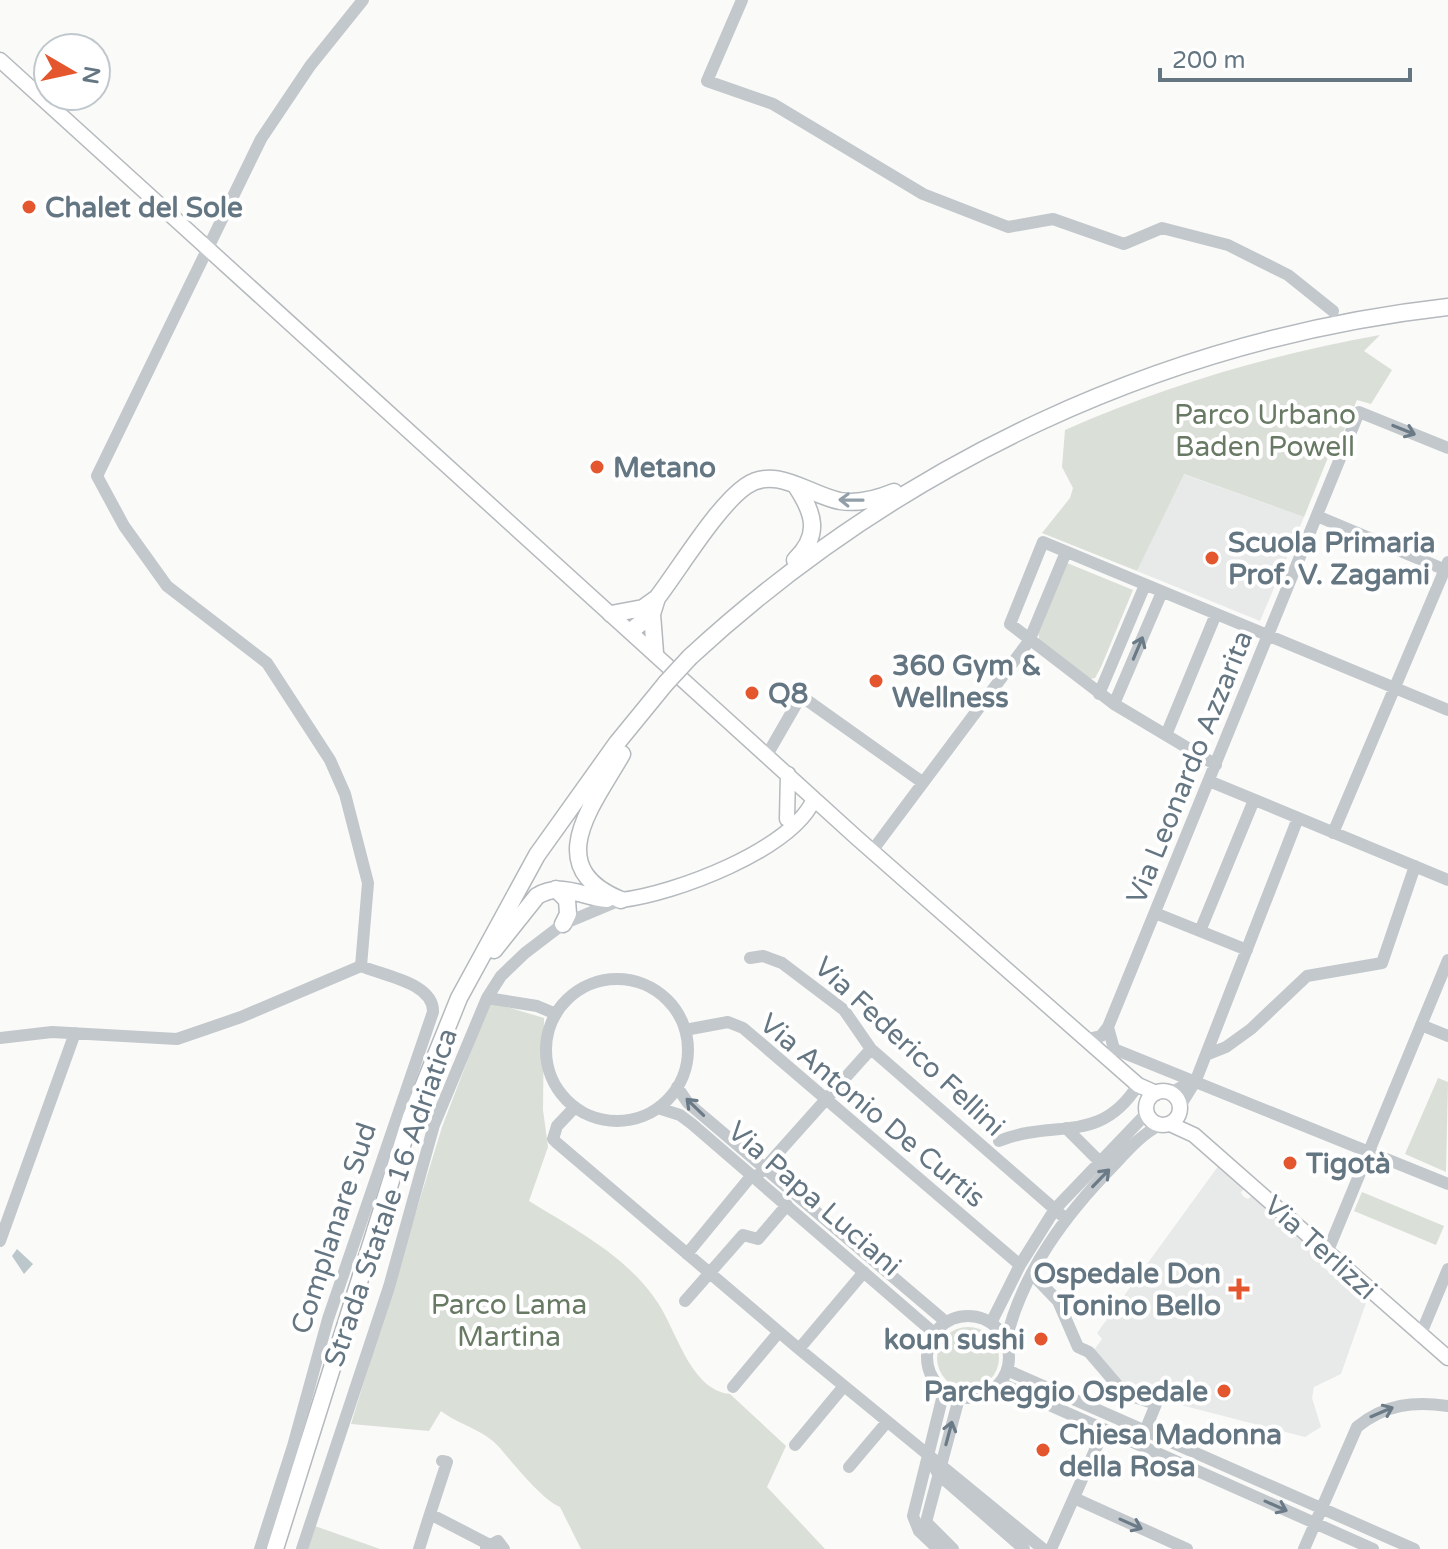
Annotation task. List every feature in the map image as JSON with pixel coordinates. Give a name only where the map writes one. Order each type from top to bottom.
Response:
[{"type":"highway","name":"Strada Statale 16 Adriatica","points":[[275,1549],[411,1117],[459,998],[515,890],[545,843],[601,764],[694,661],[745,609],[843,533],[950,467],[1051,416],[1207,356],[1379,314],[1448,307]]},
{"type":"highway","name":"Strada Statale 16 Adriatica","points":[[694,661],[856,537],[975,465],[1055,426],[1163,382],[1273,348],[1381,325],[1448,317]]},
{"type":"highway","points":[[631,631],[726,507],[746,486],[763,479],[780,479],[822,496],[861,501],[880,498],[950,467]]},
{"type":"highway","points":[[745,609],[804,551],[814,533],[812,510],[795,485]]},
{"type":"highway","points":[[611,614],[651,607]]},
{"type":"highway","points":[[651,607],[655,653]]},
{"type":"highway","name":"Strada Statale 16 Adriatica","points":[[284,1549],[429,1100],[450,1044],[494,950],[544,862],[670,687]]},
{"type":"highway","points":[[621,900],[590,883],[579,867],[577,847],[581,827],[622,754]]},
{"type":"highway","points":[[494,950],[537,896],[556,889],[621,900]]},
{"type":"highway","points":[[556,889],[567,900],[568,914],[563,924]]},
{"type":"main road","points":[[0,60],[814,799],[1151,1096]]},
{"type":"main road","points":[[788,774],[790,823]]},
{"type":"main road","points":[[621,900],[644,897],[698,881],[751,852],[790,823],[814,799]]},
{"type":"main road","points":[[790,823],[816,820],[843,825]]},
{"type":"main road","name":"Via Terlizzi","points":[[1151,1096],[1180,1108],[1194,1135]]},
{"type":"main road","name":"Via Terlizzi","points":[[1151,1096],[1165,1124],[1194,1135],[1448,1358]]},
{"type":"main road","points":[[1165,1124],[1180,1108]]},
{"type":"street","points":[[0,1038],[75,1033],[177,1039],[241,1017],[361,966],[365,953],[368,883],[345,794],[330,760],[267,663],[167,586],[124,526],[97,476],[207,248],[214,242],[261,139],[310,66],[363,0]]},
{"type":"street","points":[[742,0],[707,81],[773,104],[923,194],[1008,227],[1053,219],[1124,244],[1162,228],[1228,245],[1288,275],[1333,311]]},
{"type":"street","name":"Via Leonardo Azzarita","points":[[1108,1027],[1359,412],[1448,448]]},
{"type":"street","points":[[1317,516],[1447,567],[1333,833]]},
{"type":"street","points":[[1216,765],[1099,694],[1010,624],[1043,542],[1448,710]]},
{"type":"street","points":[[872,851],[1029,641],[1066,552]]},
{"type":"street","points":[[1099,694],[1145,585]]},
{"type":"street","points":[[1114,704],[1162,592]]},
{"type":"street","points":[[1166,735],[1216,614]]},
{"type":"street","points":[[767,755],[801,696],[922,782]]},
{"type":"street","points":[[1209,781],[1448,880]]},
{"type":"street","points":[[1200,931],[1254,800]]},
{"type":"street","points":[[1180,1108],[1196,1080],[1298,818]]},
{"type":"street","points":[[1206,1055],[1226,1047],[1251,1029],[1307,976],[1382,963],[1415,866]]},
{"type":"street","points":[[302,1549],[389,1287],[434,1125],[487,998],[501,976],[563,924],[621,900]]},
{"type":"street","points":[[1155,913],[1247,950]]},
{"type":"street","name":"Via Federico Fellini","points":[[750,958],[763,956],[782,963],[844,1010],[871,1049],[1066,1219]]},
{"type":"street","points":[[1327,1253],[1448,960]]},
{"type":"street","name":"Complanare Sud","points":[[260,1549],[293,1446],[328,1319],[433,1012],[432,1000],[423,990],[361,966]]},
{"type":"street","points":[[604,981],[633,981],[660,994],[671,1004],[685,1030],[687,1059],[677,1087],[658,1108],[623,1121],[598,1119],[575,1107],[557,1089],[548,1065],[547,1038],[556,1014],[566,1002],[590,985],[604,981]]},
{"type":"street","points":[[487,998],[537,1006],[556,1014]]},
{"type":"street","name":"Via Antonio De Curtis","points":[[685,1030],[728,1022],[743,1028],[1020,1265]]},
{"type":"street","points":[[1421,1025],[1448,1036]]},
{"type":"street","points":[[1087,1039],[1101,1036],[1108,1027]]},
{"type":"street","points":[[1108,1027],[1110,1044],[1122,1052],[1448,1184]]},
{"type":"street","points":[[0,1241],[75,1033]]},
{"type":"street","points":[[684,1251],[871,1049]]},
{"type":"street","points":[[1122,1052],[1124,1063],[1151,1096]]},
{"type":"street","points":[[999,1141],[1066,1128],[1118,1113],[1151,1096],[1196,1080]]},
{"type":"street","name":"Via Papa Luciani","points":[[677,1087],[688,1103],[787,1205],[934,1333]]},
{"type":"street","points":[[991,1323],[1020,1265],[1055,1209],[1099,1161],[1126,1138],[1151,1096]]},
{"type":"street","points":[[575,1107],[557,1126],[553,1139],[928,1457],[1024,1549]]},
{"type":"street","name":"Via Papa Luciani","points":[[658,1108],[680,1115],[859,1249],[946,1322]]},
{"type":"street","points":[[1006,1341],[991,1323],[968,1316],[946,1322],[934,1333],[928,1345],[929,1371],[944,1391],[959,1398],[982,1397],[1000,1383],[1007,1370],[1006,1341],[1032,1274],[1066,1219],[1133,1145],[1165,1124]]},
{"type":"street","points":[[1066,1128],[1099,1161]]},
{"type":"street","points":[[685,1301],[743,1235],[758,1239],[787,1205]]},
{"type":"street","points":[[849,1259],[859,1249]]},
{"type":"street","points":[[1420,1336],[1444,1292],[1448,1269]]},
{"type":"street","points":[[799,1349],[864,1272]]},
{"type":"street","points":[[1032,1274],[1058,1301],[1078,1347],[1089,1352],[1125,1394],[1156,1404],[1148,1449]]},
{"type":"street","points":[[733,1387],[779,1332]]},
{"type":"street","points":[[1007,1370],[1414,1549]]},
{"type":"street","points":[[1000,1383],[1373,1549]]},
{"type":"street","points":[[795,1445],[844,1386]]},
{"type":"street","points":[[938,1549],[920,1524],[914,1507],[944,1391]]},
{"type":"street","points":[[920,1524],[959,1398]]},
{"type":"street","points":[[1304,1549],[1357,1427],[1367,1418],[1405,1403],[1448,1406]]},
{"type":"street","points":[[849,1467],[887,1422]]},
{"type":"street","points":[[1051,1549],[1104,1430]]},
{"type":"street","points":[[419,1549],[447,1462],[442,1461]]},
{"type":"street","points":[[1211,1477],[1216,1464]]},
{"type":"street","points":[[939,1470],[1043,1549]]},
{"type":"street","points":[[1074,1498],[1187,1549]]},
{"type":"street","points":[[430,1514],[493,1547]]},
{"type":"street","points":[[920,1524],[953,1549]]},
{"type":"shaded area","points":[[1183,474],[1304,517],[1260,621],[1137,571]]},
{"type":"shaded area","name":"Ospedale Don Tonino Bello","points":[[1219,1165],[1244,1188],[1241,1193],[1244,1197],[1248,1199],[1253,1195],[1324,1259],[1321,1265],[1366,1303],[1341,1374],[1314,1387],[1312,1398],[1321,1427],[1305,1437],[1142,1395],[1141,1388],[1135,1386],[1131,1392],[1094,1350],[1102,1339],[1097,1333]]},
{"type":"shaded area","points":[[17,1249],[33,1264],[24,1274],[12,1256]]},
{"type":"green space","name":"Parco Urbano Baden Powell","points":[[1380,335],[1364,351],[1392,370],[1371,404],[1357,400],[1339,442],[1335,440],[1304,517],[1184,474],[1137,571],[1042,533],[1070,498],[1073,488],[1062,467],[1065,430],[1180,385],[1299,352]]},
{"type":"green space","points":[[1067,563],[1133,590],[1095,678],[1090,679],[1040,643],[1038,632]]},
{"type":"green space","name":"Parco Lama Martina","points":[[490,1002],[544,1018],[543,1110],[548,1147],[529,1201],[600,1245],[631,1271],[658,1303],[695,1372],[717,1390],[730,1394],[786,1446],[767,1487],[825,1549],[581,1549],[560,1507],[536,1489],[493,1441],[478,1431],[441,1411],[429,1431],[351,1424],[442,1127]]},
{"type":"green space","points":[[1438,1078],[1448,1082],[1446,1172],[1405,1154]]},
{"type":"green space","points":[[1362,1192],[1444,1226],[1436,1245],[1354,1211]]},
{"type":"green space","points":[[968,1327],[990,1336],[999,1358],[990,1380],[968,1389],[946,1380],[937,1358],[946,1336]]},
{"type":"green space","points":[[312,1525],[380,1549],[305,1549]]},
{"type":"place","name":"Chalet del Sole","points":[[29,207]]},
{"type":"place","name":"Metano","points":[[597,467]]},
{"type":"place","name":"Scuola Primaria Prof. V. Zagami","points":[[1212,558]]},
{"type":"place","name":"360 Gym & Wellness","points":[[876,681]]},
{"type":"place","name":"Q8","points":[[752,693]]},
{"type":"place","name":"Tigotà","points":[[1290,1163]]},
{"type":"place","name":"Ospedale Don Tonino Bello","points":[[1239,1289]]},
{"type":"place","name":"koun sushi","points":[[1041,1339]]},
{"type":"place","name":"Parcheggio Ospedale","points":[[1224,1391]]},
{"type":"place","name":"Chiesa Madonna della Rosa","points":[[1043,1450]]}]
